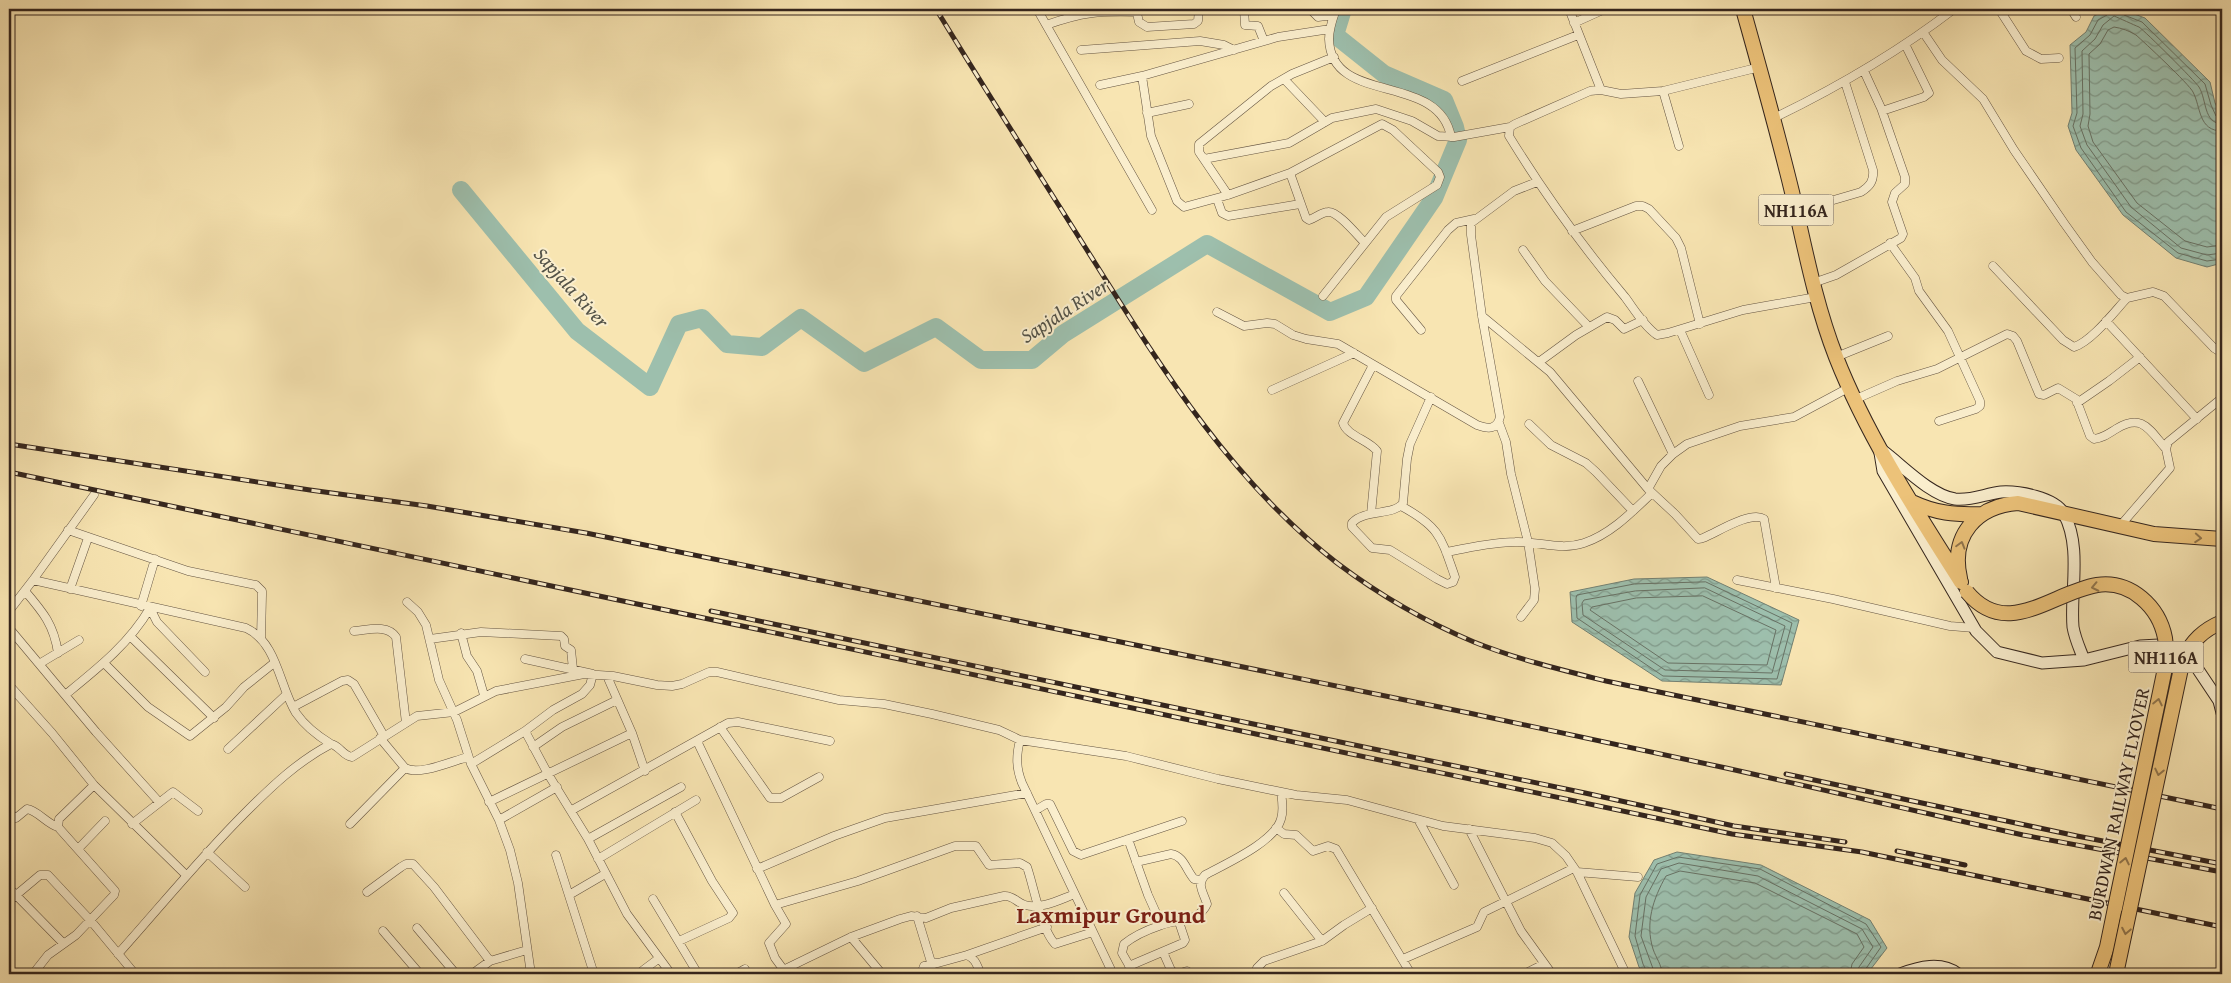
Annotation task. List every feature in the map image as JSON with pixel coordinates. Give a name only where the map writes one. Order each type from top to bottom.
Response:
[{"type":"highway","name":"NH116A","points":[[1743,9],[1774,118],[1814,290],[1836,357],[1911,502],[1964,587]]},
{"type":"highway","points":[[1911,502],[1927,510],[1954,515],[1981,514]]},
{"type":"highway","points":[[1964,587],[1958,564],[1961,542],[1970,524],[1981,514],[1997,506],[2018,503],[2174,536],[2222,540]]},
{"type":"highway","name":"BURDWAN RAILWAY FLYOVER","points":[[1964,587],[1981,605],[2004,614],[2032,610],[2080,590],[2110,585],[2132,591],[2146,601],[2162,625],[2166,640],[2164,673],[2101,974]]},
{"type":"highway","name":"BURDWAN RAILWAY FLYOVER","points":[[2116,974],[2183,659],[2191,643],[2200,634],[2211,626],[2222,622]]},
{"type":"street","points":[[1037,9],[1152,210]]},
{"type":"street","points":[[1046,25],[1092,12],[1136,11],[1139,22],[1143,26],[1197,23],[1199,9]]},
{"type":"street","points":[[1244,9],[1245,24],[1258,26],[1264,41]]},
{"type":"street","points":[[1310,9],[1318,17],[1335,12]]},
{"type":"street","points":[[1568,9],[1601,90]]},
{"type":"street","points":[[1574,23],[1605,9]]},
{"type":"street","points":[[1774,118],[1864,71],[1954,9]]},
{"type":"street","points":[[1999,9],[2026,51],[2041,59],[2059,58]]},
{"type":"street","points":[[2071,9],[2076,17]]},
{"type":"street","points":[[1335,12],[1330,29],[1330,43],[1334,57],[1340,66],[1352,78],[1400,92],[1438,111],[1446,120],[1455,136]]},
{"type":"street","points":[[1100,85],[1142,76],[1264,41],[1305,32],[1330,29]]},
{"type":"street","points":[[1923,32],[1942,60],[1983,99],[2010,143],[2092,262],[2121,295],[2128,298]]},
{"type":"street","points":[[1462,81],[1578,35]]},
{"type":"street","points":[[1080,50],[1200,41],[1224,45],[1234,50]]},
{"type":"street","points":[[1882,111],[1924,97],[1929,93],[1905,44]]},
{"type":"street","points":[[1228,195],[1198,148],[1203,140],[1254,98],[1284,79],[1334,57]]},
{"type":"street","points":[[1204,159],[1289,142],[1332,118],[1376,109],[1412,121],[1438,136],[1455,136],[1510,127],[1578,95],[1601,90],[1621,94],[1663,91],[1760,67]]},
{"type":"street","points":[[1510,127],[1509,136],[1537,182],[1572,231],[1657,335],[1680,330],[1814,290],[1836,274],[1901,238],[1903,234],[1892,202],[1895,193],[1905,184],[1905,177],[1882,111],[1864,71]]},
{"type":"street","points":[[1142,76],[1147,113],[1158,156],[1181,206],[1188,207],[1217,199],[1290,173],[1382,124],[1393,130],[1438,172],[1440,177],[1437,185],[1391,213],[1364,242],[1323,296]]},
{"type":"street","points":[[1284,79],[1325,122]]},
{"type":"street","points":[[1796,211],[1861,192],[1869,187],[1874,178],[1845,82]]},
{"type":"street","points":[[1663,91],[1679,146]]},
{"type":"street","points":[[1147,113],[1189,104]]},
{"type":"street","points":[[1290,173],[1306,218],[1309,220],[1325,212],[1331,212],[1337,215],[1364,242]]},
{"type":"street","points":[[1422,330],[1396,300],[1396,296],[1448,230],[1456,223],[1474,219],[1514,191],[1537,182]]},
{"type":"street","points":[[1217,199],[1222,213],[1228,216],[1300,204]]},
{"type":"street","points":[[1572,231],[1636,206],[1643,206],[1649,209],[1676,238],[1681,248],[1700,324]]},
{"type":"street","points":[[1474,219],[1471,223],[1470,235],[1500,417],[1499,423],[1506,442],[1511,474],[1528,542],[1535,588],[1534,600],[1521,617]]},
{"type":"street","points":[[1890,243],[1915,278],[1919,291],[1940,318],[1962,358],[1980,401],[1980,406],[1939,422]]},
{"type":"street","points":[[1523,250],[1545,281],[1589,327]]},
{"type":"street","points":[[1993,266],[2069,345],[2074,347],[2080,345],[2128,298],[2154,292],[2164,296],[2214,348],[2222,353]]},
{"type":"street","points":[[1217,312],[1244,326],[1268,322],[1306,339],[1338,344],[1477,425],[1488,429],[1499,423]]},
{"type":"street","points":[[1482,316],[1538,362],[1567,392],[1650,491],[1700,541],[1721,528],[1761,517],[1765,522],[1776,588]]},
{"type":"street","points":[[1538,362],[1589,327],[1607,318],[1615,320],[1624,329],[1643,320]]},
{"type":"street","points":[[2106,320],[2197,419]]},
{"type":"street","points":[[1680,330],[1708,395]]},
{"type":"street","points":[[1446,552],[1501,542],[1528,542],[1564,547],[1584,543],[1607,531],[1633,511],[1650,491],[1661,466],[1673,454],[1688,444],[1720,431],[1794,417],[1853,393],[1937,369],[2006,334],[2013,336],[2017,341],[2039,394],[2044,395],[2058,388],[2073,396],[2078,402],[2086,429],[2094,438],[2102,438],[2132,422],[2141,423],[2148,428],[2166,449]]},
{"type":"street","points":[[1836,357],[1888,336]]},
{"type":"street","points":[[1272,390],[1354,353]]},
{"type":"street","points":[[2078,402],[2140,357]]},
{"type":"street","points":[[1371,514],[1377,451],[1369,443],[1346,429],[1343,423],[1373,365]]},
{"type":"street","points":[[1638,381],[1673,454]]},
{"type":"street","points":[[1401,506],[1403,503],[1410,444],[1431,397]]},
{"type":"street","points":[[2120,526],[2167,474],[2170,468],[2166,449],[2168,442],[2221,402]]},
{"type":"street","points":[[1529,424],[1551,444],[1591,467],[1633,511]]},
{"type":"street","points":[[1881,447],[1926,486],[1942,495],[1955,499],[1969,499],[2001,492],[2017,492],[2043,499],[2063,512],[2069,530],[2075,565],[2073,625],[2075,638],[2084,660]]},
{"type":"street","points":[[1881,447],[1883,470],[1974,628],[1997,652],[2042,663],[2084,660],[2140,646],[2159,645],[2181,654],[2197,668],[2219,701],[2222,713]]},
{"type":"street","points":[[9,611],[94,495]]},
{"type":"street","points":[[1401,506],[1426,520],[1434,528],[1446,552],[1455,578],[1450,584],[1437,579],[1390,550],[1376,549],[1368,545],[1355,531],[1352,524],[1357,518],[1401,506]]},
{"type":"street","points":[[68,530],[188,571],[260,588],[262,595],[261,638]]},
{"type":"street","points":[[70,589],[88,538]]},
{"type":"street","points":[[141,606],[155,559]]},
{"type":"street","points":[[33,580],[141,606],[246,628],[261,638],[274,662],[293,707],[303,722],[331,744],[336,745],[347,756],[352,757],[417,716],[454,712],[484,695],[510,688],[593,674]]},
{"type":"street","points":[[1737,580],[1833,599],[1950,626],[1974,628]]},
{"type":"street","points":[[25,591],[50,622],[58,653]]},
{"type":"street","points":[[407,602],[418,612],[426,625],[440,680],[454,712],[470,760],[499,820],[510,850],[518,883],[531,974]]},
{"type":"street","points":[[65,695],[104,664],[130,636],[150,608]]},
{"type":"street","points":[[150,608],[157,622],[205,672]]},
{"type":"street","points":[[9,628],[159,802]]},
{"type":"street","points":[[354,631],[385,629],[392,631],[396,637],[406,723]]},
{"type":"street","points":[[430,639],[461,633],[505,632],[561,636],[564,639],[565,646],[571,650],[573,669]]},
{"type":"street","points":[[461,633],[467,656],[477,671],[484,695]]},
{"type":"street","points":[[130,636],[214,718]]},
{"type":"street","points":[[39,664],[79,640]]},
{"type":"street","points":[[525,660],[656,685],[672,686],[682,684],[709,672],[717,672],[840,700],[884,704],[932,714],[999,730],[1020,740],[1126,756],[1218,779],[1281,792],[1347,800],[1443,826],[1535,838],[1552,843],[1566,856],[1575,870],[1626,974]]},
{"type":"street","points":[[104,664],[148,707],[174,724],[187,736],[193,735],[214,718],[244,687],[274,662]]},
{"type":"street","points":[[293,707],[342,681],[348,680],[354,684],[382,737],[404,768],[410,771],[419,771],[470,760],[525,731],[554,710],[582,694],[590,685],[593,674]]},
{"type":"street","points":[[607,676],[632,733],[645,771]]},
{"type":"street","points":[[9,685],[52,733],[94,785],[186,875]]},
{"type":"street","points":[[228,749],[287,694]]},
{"type":"street","points":[[533,747],[562,728],[617,700]]},
{"type":"street","points":[[572,810],[645,771],[720,727],[738,722],[830,741]]},
{"type":"street","points":[[720,727],[770,798],[781,798],[820,777]]},
{"type":"street","points":[[525,731],[548,774],[572,810],[627,914],[670,974]]},
{"type":"street","points":[[489,802],[632,733]]},
{"type":"street","points":[[1020,740],[1017,754],[1017,770],[1112,974]]},
{"type":"street","points":[[697,741],[757,869],[786,924],[772,939],[770,948],[785,972],[851,937],[900,919],[917,916],[926,918],[951,908],[1004,896],[1012,896],[1028,906],[1038,906],[1075,894]]},
{"type":"street","points":[[118,954],[207,852],[288,772],[317,751],[331,744]]},
{"type":"street","points":[[350,824],[404,768]]},
{"type":"street","points":[[58,827],[59,819],[94,785]]},
{"type":"street","points":[[499,820],[557,787]]},
{"type":"street","points":[[588,839],[681,787]]},
{"type":"street","points":[[132,824],[173,792],[198,811]]},
{"type":"street","points":[[1134,974],[1122,953],[1124,944],[1161,924],[1179,922],[1198,915],[1204,910],[1207,904],[1200,886],[1200,880],[1205,875],[1264,840],[1276,828],[1281,820],[1281,792]]},
{"type":"street","points":[[757,869],[827,839],[885,818],[1027,793]]},
{"type":"street","points":[[598,860],[696,800]]},
{"type":"street","points":[[1036,810],[1046,804],[1050,804],[1077,854],[1182,821]]},
{"type":"street","points":[[9,812],[16,818],[27,809],[31,810],[48,824],[58,827],[115,891],[114,895],[91,921],[48,955],[33,974]]},
{"type":"street","points":[[675,812],[712,880],[733,913],[729,918],[679,941]]},
{"type":"street","points":[[1420,820],[1454,885]]},
{"type":"street","points":[[78,849],[105,822]]},
{"type":"street","points":[[1276,828],[1284,834],[1296,835],[1313,851],[1328,846],[1336,849],[1411,974]]},
{"type":"street","points":[[1469,829],[1521,930],[1552,974]]},
{"type":"street","points":[[1128,839],[1161,924]]},
{"type":"street","points":[[775,905],[858,881],[955,846],[973,846],[979,849],[989,865],[1020,862],[1027,867],[1038,906],[1055,944],[1093,932]]},
{"type":"street","points":[[207,852],[245,887]]},
{"type":"street","points":[[1136,862],[1171,854],[1176,855],[1184,863],[1194,879],[1200,880]]},
{"type":"street","points":[[556,855],[594,974]]},
{"type":"street","points":[[368,892],[400,867],[406,864],[413,864],[434,887],[490,961]]},
{"type":"street","points":[[1403,959],[1477,927],[1484,912],[1575,870],[1638,877]]},
{"type":"street","points":[[569,895],[606,874]]},
{"type":"street","points":[[9,901],[40,875],[48,875],[91,921],[135,974]]},
{"type":"street","points":[[9,888],[63,943]]},
{"type":"street","points":[[1284,893],[1322,941]]},
{"type":"street","points":[[653,899],[698,974]]},
{"type":"street","points":[[1256,974],[1257,968],[1264,961],[1322,941],[1344,924],[1372,908]]},
{"type":"street","points":[[917,916],[929,958],[934,964]]},
{"type":"street","points":[[1130,966],[1185,940],[1179,922]]},
{"type":"street","points":[[921,974],[922,968],[1047,927]]},
{"type":"street","points":[[417,928],[456,974]]},
{"type":"street","points":[[383,932],[420,974]]},
{"type":"street","points":[[851,937],[882,974]]},
{"type":"street","points":[[472,974],[490,961],[527,950]]},
{"type":"street","points":[[1163,952],[1175,974],[1187,971],[1192,974]]},
{"type":"street","points":[[967,954],[976,963],[980,974]]},
{"type":"street","points":[[638,974],[658,959]]},
{"type":"street","points":[[1524,974],[1544,964]]},
{"type":"street","points":[[1900,974],[1933,966],[1945,967],[1958,974]]},
{"type":"street","points":[[736,974],[745,969]]},
{"type":"water","points":[[2108,9],[2121,9],[2145,18],[2210,82],[2215,103],[2222,116],[2222,263],[2207,267],[2176,258],[2123,215],[2076,150],[2068,126],[2072,113],[2070,45],[2086,32],[2094,16]]},
{"type":"water","points":[[1707,577],[1799,620],[1781,685],[1662,681],[1572,622],[1570,592],[1634,579]]},
{"type":"water","points":[[1677,852],[1761,865],[1870,920],[1887,948],[1867,974],[1645,974],[1639,967],[1629,937],[1635,893],[1654,860]]},
{"type":"waterway","name":"Sapjala River","points":[[461,190],[577,331],[650,387],[679,324],[702,318],[727,344],[762,347],[801,318],[864,363],[936,327],[981,360],[1032,360],[1063,334],[1207,244],[1330,312],[1366,297],[1434,198],[1458,140],[1444,100],[1384,74],[1335,35],[1343,9]]},
{"type":"railway","points":[[936,9],[1136,327],[1195,413],[1226,454],[1260,493],[1297,529],[1337,563],[1369,586],[1438,626],[1474,642],[1523,659],[1573,673],[2222,809]]},
{"type":"railway","points":[[9,444],[427,506],[586,533],[1469,713],[1726,768],[2023,835],[2222,872]]},
{"type":"railway","points":[[9,472],[1732,834],[1862,852],[2222,927]]},
{"type":"railway","points":[[711,611],[1585,793],[1734,826],[1845,842]]},
{"type":"railway","points":[[1786,774],[2077,836],[2222,864]]},
{"type":"railway","points":[[1897,851],[1965,865]]},
{"type":"district","name":"Laxmipur Ground","points":[[1111,914]]}]
